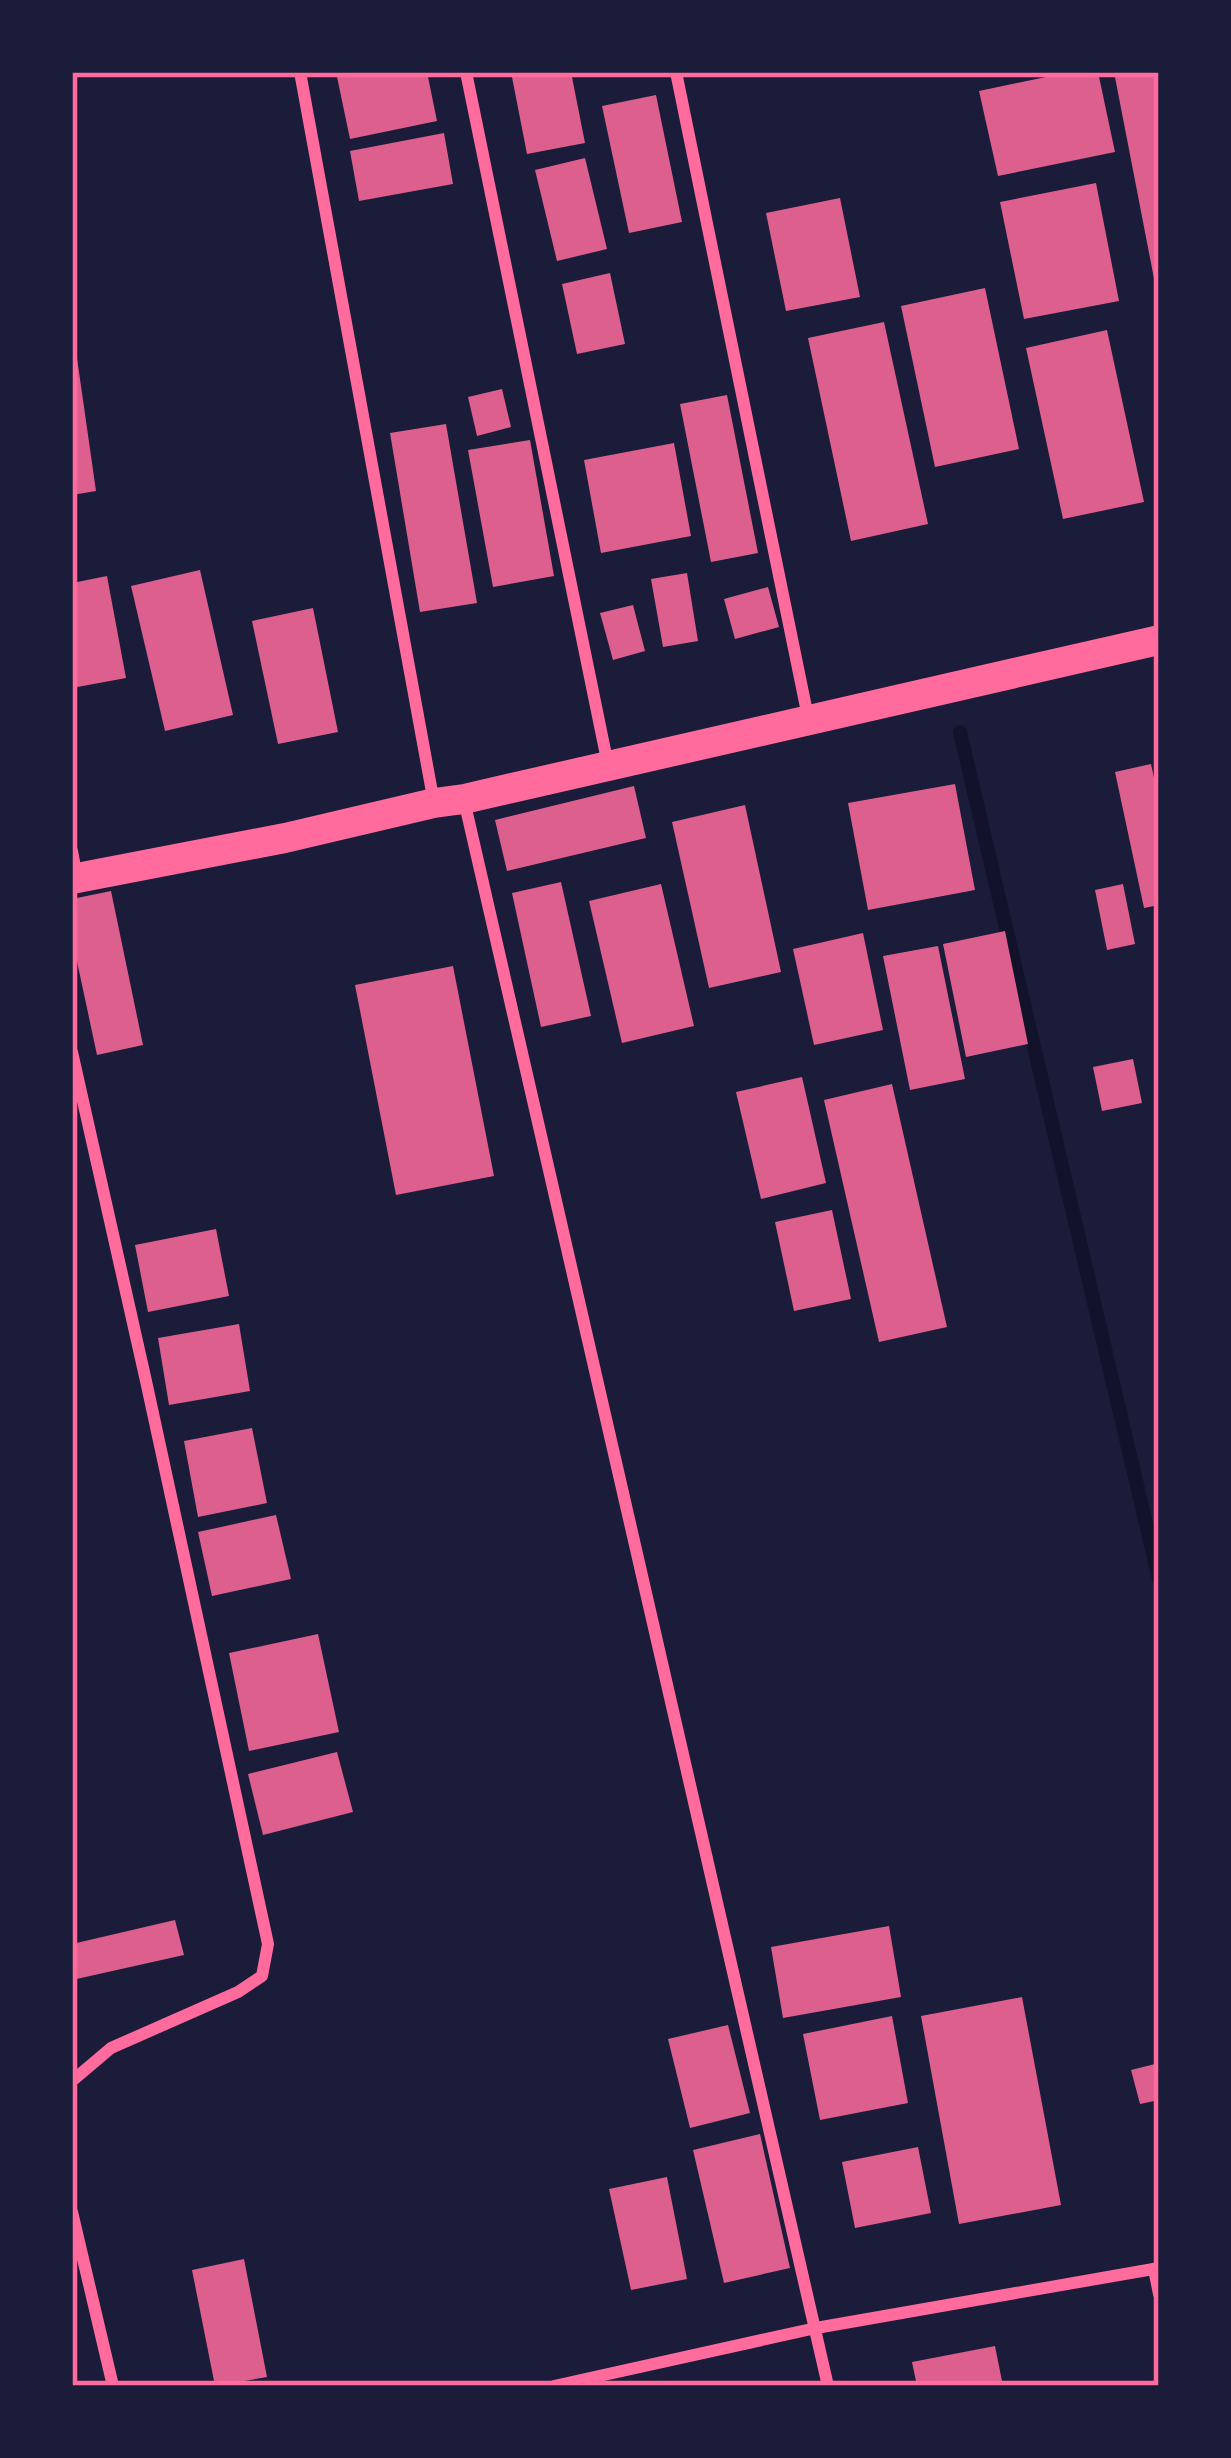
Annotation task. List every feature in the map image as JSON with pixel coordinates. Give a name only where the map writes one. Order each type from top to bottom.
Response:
[{"type":"main road","points":[[74,870],[285,838],[1159,640]]},
{"type":"street","points":[[300,72],[449,801],[828,2386]]},
{"type":"street","points":[[466,72],[608,766]]},
{"type":"street","points":[[676,72],[809,720]]},
{"type":"street","points":[[72,1052],[268,1944],[262,1976],[238,1992],[111,2048],[72,2081]]},
{"type":"street","points":[[72,2212],[113,2386]]},
{"type":"street","points":[[554,2386],[816,2329],[1156,2268],[1159,2294]]},
{"type":"building","points":[[336,72],[427,72],[437,121],[350,139]]},
{"type":"building","points":[[511,72],[571,72],[585,143],[527,154]]},
{"type":"building","points":[[1070,72],[1098,72],[1115,152],[998,176],[979,91]]},
{"type":"building","points":[[1114,72],[1159,72],[1159,294],[1157,294]]},
{"type":"building","points":[[656,95],[682,222],[629,233],[602,106]]},
{"type":"building","points":[[444,133],[453,184],[359,201],[350,151]]},
{"type":"building","points":[[585,158],[607,249],[557,261],[535,170]]},
{"type":"building","points":[[1096,183],[1119,301],[1024,319],[1000,202]]},
{"type":"building","points":[[840,198],[860,297],[786,311],[766,213]]},
{"type":"building","points":[[610,273],[625,344],[577,354],[562,284]]},
{"type":"building","points":[[985,288],[1019,449],[935,467],[901,306]]},
{"type":"building","points":[[884,322],[928,524],[851,541],[808,338]]},
{"type":"building","points":[[1107,330],[1144,502],[1063,519],[1026,348]]},
{"type":"building","points":[[72,344],[96,491],[72,495]]},
{"type":"building","points":[[502,389],[511,427],[477,436],[468,397]]},
{"type":"building","points":[[727,395],[758,553],[711,562],[680,404]]},
{"type":"building","points":[[446,424],[477,603],[420,612],[390,433]]},
{"type":"building","points":[[530,440],[554,576],[493,587],[468,450]]},
{"type":"building","points":[[674,443],[691,536],[601,553],[584,460]]},
{"type":"building","points":[[200,570],[233,715],[165,731],[131,586]]},
{"type":"building","points":[[687,573],[698,641],[663,647],[651,579]]},
{"type":"building","points":[[107,576],[126,678],[72,688],[72,583]]},
{"type":"building","points":[[768,587],[779,627],[735,639],[724,599]]},
{"type":"building","points":[[633,605],[645,651],[613,660],[600,613]]},
{"type":"building","points":[[313,608],[338,732],[278,744],[252,621]]},
{"type":"building","points":[[1151,764],[1159,801],[1159,905],[1144,908],[1115,772]]},
{"type":"building","points":[[955,784],[975,890],[868,910],[848,803]]},
{"type":"building","points":[[634,786],[646,838],[507,871],[495,820]]},
{"type":"building","points":[[745,805],[781,972],[709,988],[672,822]]},
{"type":"building","points":[[561,882],[591,1016],[541,1027],[512,893]]},
{"type":"building","points":[[661,884],[694,1026],[622,1043],[589,901]]},
{"type":"building","points":[[1123,884],[1135,944],[1107,950],[1095,890]]},
{"type":"building","points":[[111,891],[143,1045],[97,1055],[72,938],[72,899]]},
{"type":"building","points":[[1005,931],[1028,1044],[966,1057],[943,944]]},
{"type":"building","points":[[863,933],[883,1030],[814,1045],[793,949]]},
{"type":"building","points":[[938,946],[965,1079],[910,1090],[883,956]]},
{"type":"building","points":[[453,966],[494,1176],[396,1195],[355,985]]},
{"type":"building","points":[[1133,1059],[1142,1103],[1102,1111],[1093,1067]]},
{"type":"building","points":[[802,1077],[826,1183],[761,1199],[736,1092]]},
{"type":"building","points":[[892,1084],[947,1327],[879,1342],[824,1100]]},
{"type":"building","points":[[832,1210],[851,1299],[794,1311],[775,1222]]},
{"type":"building","points":[[216,1229],[229,1296],[148,1312],[135,1245]]},
{"type":"building","points":[[239,1324],[250,1391],[169,1405],[158,1338]]},
{"type":"building","points":[[252,1428],[267,1503],[198,1517],[184,1441]]},
{"type":"building","points":[[276,1515],[291,1579],[212,1596],[198,1532]]},
{"type":"building","points":[[318,1634],[339,1732],[249,1751],[229,1653]]},
{"type":"building","points":[[337,1752],[353,1812],[263,1835],[248,1774]]},
{"type":"building","points":[[175,1920],[184,1955],[72,1980],[72,1944]]},
{"type":"building","points":[[889,1926],[901,1997],[783,2018],[771,1947]]},
{"type":"building","points":[[1022,1997],[1061,2205],[959,2224],[921,2016]]},
{"type":"building","points":[[892,2016],[908,2103],[820,2120],[803,2034]]},
{"type":"building","points":[[728,2025],[750,2113],[690,2128],[668,2039]]},
{"type":"building","points":[[1159,2063],[1159,2100],[1140,2104],[1131,2070]]},
{"type":"building","points":[[760,2134],[790,2268],[724,2283],[693,2150]]},
{"type":"building","points":[[918,2147],[931,2213],[855,2228],[842,2162]]},
{"type":"building","points":[[667,2177],[687,2279],[631,2290],[609,2189]]},
{"type":"building","points":[[244,2259],[267,2377],[215,2386],[192,2270]]},
{"type":"building","points":[[995,2346],[1003,2386],[917,2386],[912,2362]]},
{"type":"waterway","points":[[960,732],[1159,1579]]}]
